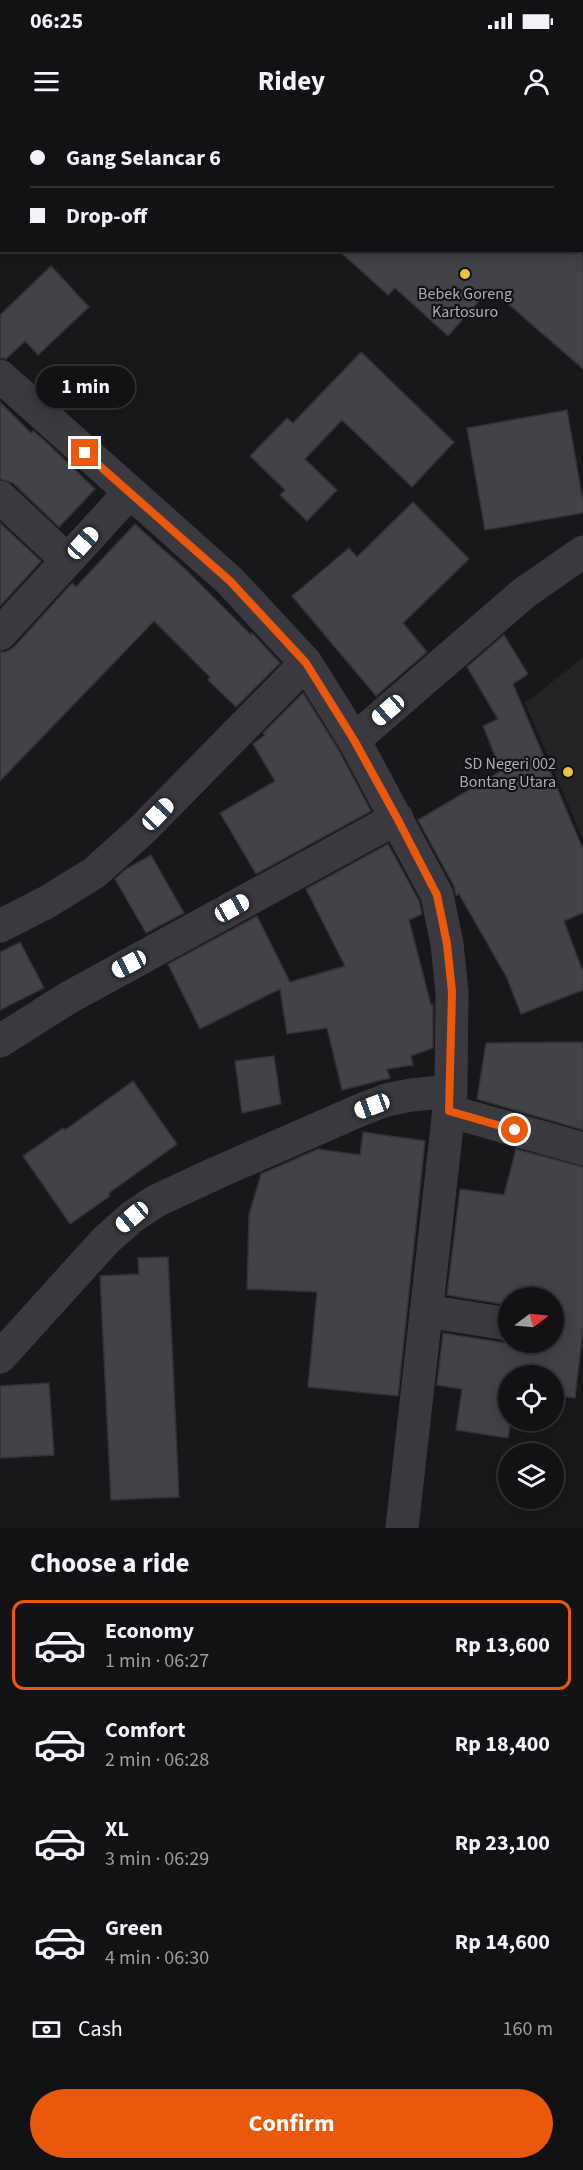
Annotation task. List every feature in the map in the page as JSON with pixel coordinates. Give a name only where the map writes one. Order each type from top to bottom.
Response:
[{"type":"street","points":[[0,376],[230,581],[306,663],[354,740],[437,895],[447,944],[452,992],[450,1101],[402,1528]]},
{"type":"street","points":[[0,634],[130,492]]},
{"type":"street","points":[[0,497],[67,560]]},
{"type":"street","points":[[354,740],[524,593],[583,552]]},
{"type":"street","points":[[0,926],[47,902],[94,873],[142,830],[306,663]]},
{"type":"street","points":[[0,1041],[68,998],[397,818]]},
{"type":"street","points":[[0,1356],[106,1240],[132,1217],[156,1201],[386,1100],[411,1095],[450,1101],[583,1149]]},
{"type":"street","points":[[426,1311],[498,1322]]},
{"type":"shaded area","name":"SD Negeri 002 Bontang Utara","points":[[583,658],[583,840],[525,703]]},
{"type":"building","points":[[340,252],[583,252],[583,369],[490,288],[448,336],[395,288],[388,295]]},
{"type":"building","points":[[51,266],[89,307],[38,355],[25,341],[6,359],[0,358],[0,315]]},
{"type":"building","points":[[361,352],[454,442],[412,487],[342,420],[305,459],[337,490],[307,521],[280,495],[285,490],[250,456],[287,418],[293,423]]},
{"type":"building","points":[[0,402],[31,433],[33,431],[44,440],[95,489],[59,527],[13,483],[0,479]]},
{"type":"building","points":[[567,410],[583,501],[583,513],[485,530],[467,428]]},
{"type":"building","points":[[413,502],[469,559],[403,623],[427,652],[376,696],[292,596],[349,548],[357,557]]},
{"type":"building","points":[[0,523],[41,561],[0,606]]},
{"type":"building","points":[[135,524],[185,569],[251,635],[252,633],[280,663],[236,707],[208,680],[210,677],[154,621],[0,781],[0,652],[6,652],[14,647],[72,583],[76,587]]},
{"type":"building","points":[[504,635],[528,674],[513,684],[583,849],[583,913],[564,921],[583,972],[583,990],[521,1014],[507,978],[459,894],[456,896],[454,886],[418,820],[501,771],[483,726],[498,719],[467,667]]},
{"type":"building","points":[[303,693],[338,749],[371,811],[256,874],[220,813],[275,781],[253,744],[265,735],[263,733]]},
{"type":"building","points":[[388,844],[419,901],[422,914],[409,920],[431,1005],[433,1005],[433,1048],[411,1056],[413,1065],[387,1069],[390,1078],[342,1090],[327,1028],[287,1034],[280,989],[200,1029],[168,964],[257,916],[290,982],[345,966],[306,889]]},
{"type":"building","points":[[151,855],[184,913],[146,933],[115,879],[126,869]]},
{"type":"building","points":[[20,942],[44,988],[0,1010],[0,952]]},
{"type":"building","points":[[583,1042],[583,1130],[477,1099],[486,1043]]},
{"type":"building","points":[[274,1056],[281,1104],[242,1113],[235,1061]]},
{"type":"building","points":[[133,1081],[177,1144],[70,1224],[23,1156],[63,1128],[65,1130]]},
{"type":"building","points":[[363,1132],[425,1141],[398,1396],[308,1387],[317,1292],[247,1289],[249,1215],[261,1174],[318,1149],[360,1155]]},
{"type":"building","points":[[516,1149],[583,1167],[583,1330],[575,1398],[564,1396],[564,1365],[498,1365],[498,1431],[509,1431],[508,1438],[456,1430],[462,1389],[437,1385],[443,1333],[498,1342],[498,1353],[564,1353],[564,1287],[498,1287],[498,1303],[447,1295],[460,1189],[504,1195]]},
{"type":"building","points":[[168,1257],[179,1497],[111,1500],[100,1276],[139,1274],[138,1258]]},
{"type":"building","points":[[49,1383],[54,1455],[0,1458],[0,1386]]},
{"type":"place","name":"Bebek Goreng Kartosuro","points":[[465,274]]},
{"type":"place","name":"SD Negeri 002 Bontang Utara","points":[[568,772]]},
{"type":"route","points":[[85,453],[230,581],[306,663],[354,740],[437,895],[447,944],[452,992],[449,1111],[515,1130]]}]
